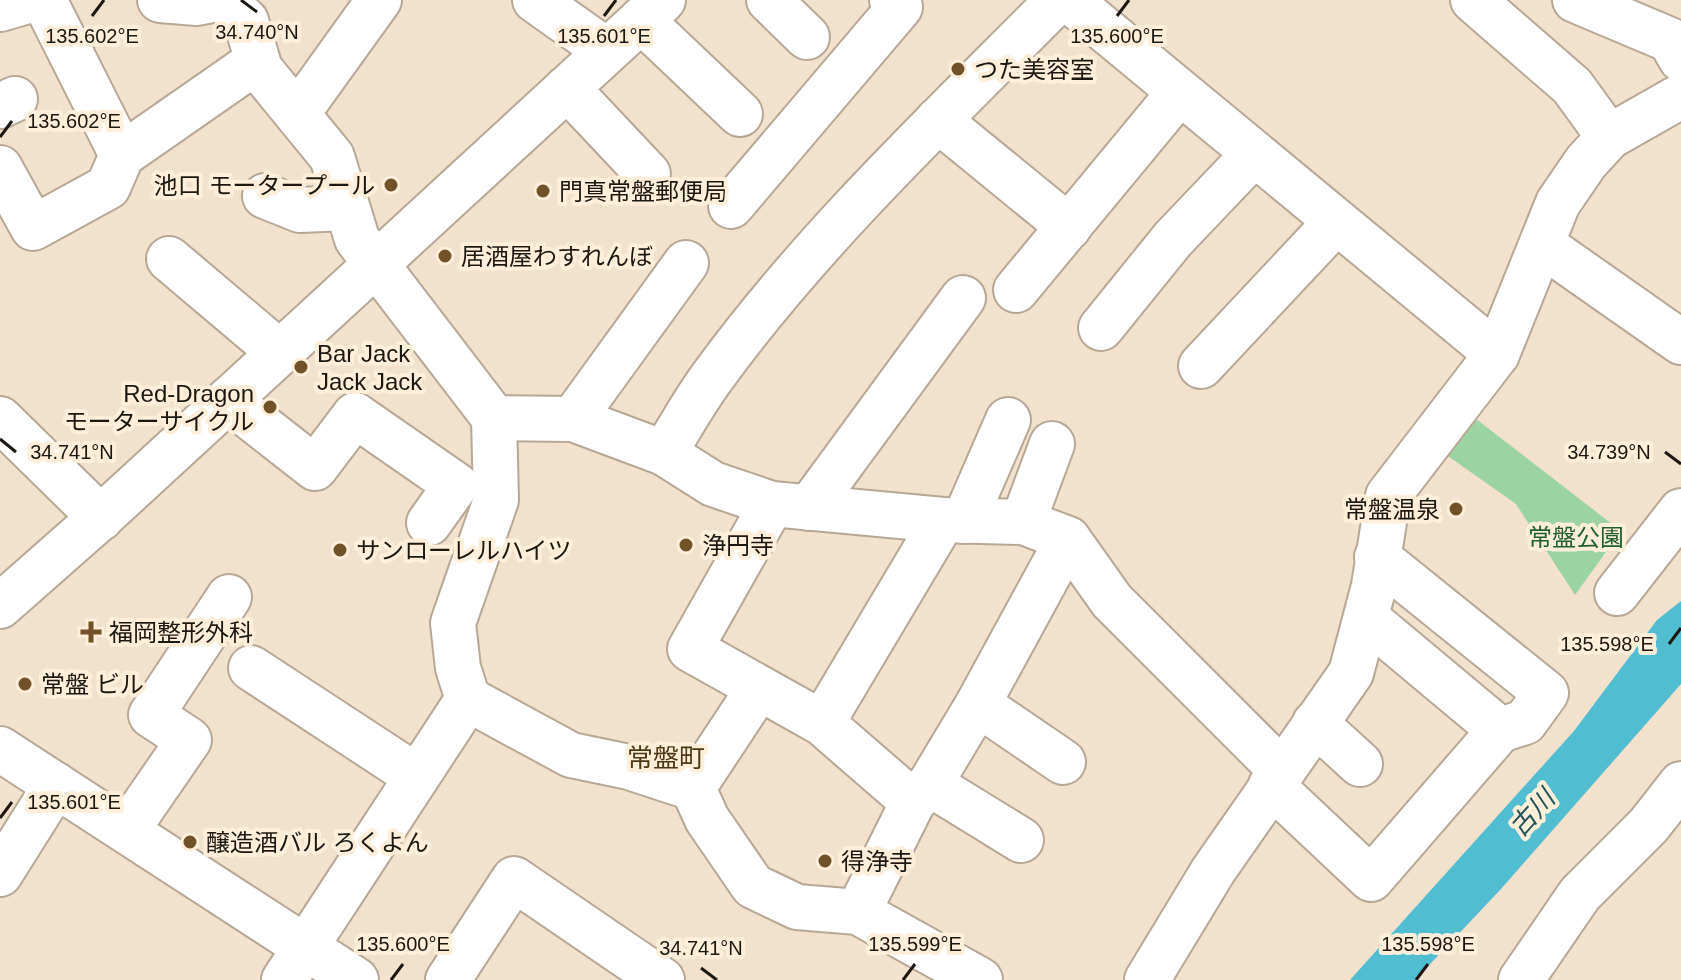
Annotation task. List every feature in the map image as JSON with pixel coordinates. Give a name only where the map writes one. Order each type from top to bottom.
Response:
[{"type":"street","points":[[0,9],[31,0]]},
{"type":"street","points":[[44,0],[122,155]]},
{"type":"street","points":[[160,0],[197,3],[212,0]]},
{"type":"street","points":[[223,0],[246,21],[257,61],[332,157],[357,239],[494,418],[496,500],[453,623],[458,668],[468,699],[571,755],[629,767],[693,788],[707,819],[753,886],[797,907],[858,912],[980,980]]},
{"type":"street","points":[[297,114],[379,0]]},
{"type":"street","points":[[535,0],[607,51]]},
{"type":"street","points":[[769,0],[807,37]]},
{"type":"street","points":[[731,206],[900,7],[892,0]]},
{"type":"street","points":[[664,453],[712,377],[790,280],[938,120],[1058,0]]},
{"type":"street","points":[[1069,0],[1497,354]]},
{"type":"street","points":[[1473,0],[1572,86],[1609,137]]},
{"type":"street","points":[[1575,0],[1670,40],[1681,59]]},
{"type":"street","points":[[0,606],[101,518],[652,10],[740,114]]},
{"type":"street","points":[[0,168],[33,228],[108,187],[122,155],[257,61]]},
{"type":"street","points":[[567,88],[648,174]]},
{"type":"street","points":[[1016,290],[1179,93]]},
{"type":"street","points":[[1147,980],[1276,778],[1351,673],[1366,618],[1388,496],[1497,354],[1544,246],[1558,203],[1586,162],[1609,137],[1681,96]]},
{"type":"street","points":[[938,120],[1069,227]]},
{"type":"street","points":[[1101,328],[1173,239],[1254,154]]},
{"type":"street","points":[[265,196],[300,210],[347,208]]},
{"type":"street","points":[[1201,366],[1336,222]]},
{"type":"street","points":[[1544,246],[1681,342]]},
{"type":"street","points":[[169,259],[279,352]]},
{"type":"street","points":[[573,419],[686,263]]},
{"type":"street","points":[[963,298],[790,506],[690,649],[822,723],[921,793],[1021,840]]},
{"type":"street","points":[[228,400],[315,468],[355,415],[456,485],[429,523]]},
{"type":"street","points":[[494,418],[573,419],[664,453],[713,484],[790,506],[954,520],[1023,522],[1068,539],[1112,601],[1371,879],[1500,730],[1525,722],[1546,693],[1377,557]]},
{"type":"street","points":[[0,419],[101,518]]},
{"type":"street","points":[[822,723],[954,520],[1008,420]]},
{"type":"street","points":[[1023,522],[1052,444]]},
{"type":"street","points":[[1617,593],[1681,511]]},
{"type":"street","points":[[858,912],[921,793],[978,704],[1068,539]]},
{"type":"street","points":[[127,830],[189,740],[151,715],[229,597]]},
{"type":"street","points":[[1366,618],[1500,730]]},
{"type":"street","points":[[251,668],[416,776]]},
{"type":"street","points":[[693,788],[759,688]]},
{"type":"street","points":[[295,963],[468,699]]},
{"type":"street","points":[[978,704],[1063,762]]},
{"type":"street","points":[[1315,723],[1360,764]]},
{"type":"street","points":[[0,749],[127,830],[295,963],[356,980]]},
{"type":"street","points":[[1521,980],[1580,894],[1649,825],[1681,784]]},
{"type":"street","points":[[0,874],[56,785]]},
{"type":"street","points":[[448,980],[514,879],[662,980]]},
{"type":"green space","name":"常盤公園","points":[[1467,412],[1621,531],[1575,595],[1516,504],[1438,449]]},
{"type":"water","name":"古川","points":[[1681,601],[1681,684],[1501,889],[1415,980],[1350,980],[1574,731],[1657,620]]},
{"type":"place","name":"つた美容室","points":[[958,69]]},
{"type":"place","name":"池口 モータープール","points":[[391,185]]},
{"type":"place","name":"門真常盤郵便局","points":[[543,191]]},
{"type":"place","name":"居酒屋わすれんぼ","points":[[445,256]]},
{"type":"place","name":"Bar Jack Jack Jack","points":[[301,367]]},
{"type":"place","name":"Red-Dragon モーターサイクル","points":[[270,407]]},
{"type":"place","name":"常盤温泉","points":[[1456,509]]},
{"type":"place","name":"浄円寺","points":[[686,545]]},
{"type":"place","name":"サンローレルハイツ","points":[[340,550]]},
{"type":"place","name":"福岡整形外科","points":[[91,632]]},
{"type":"place","name":"常盤 ビル","points":[[25,684]]},
{"type":"place","name":"醸造酒バル ろくよん","points":[[190,842]]},
{"type":"place","name":"得浄寺","points":[[825,861]]},
{"type":"district","name":"常盤町","points":[[666,758]]}]
